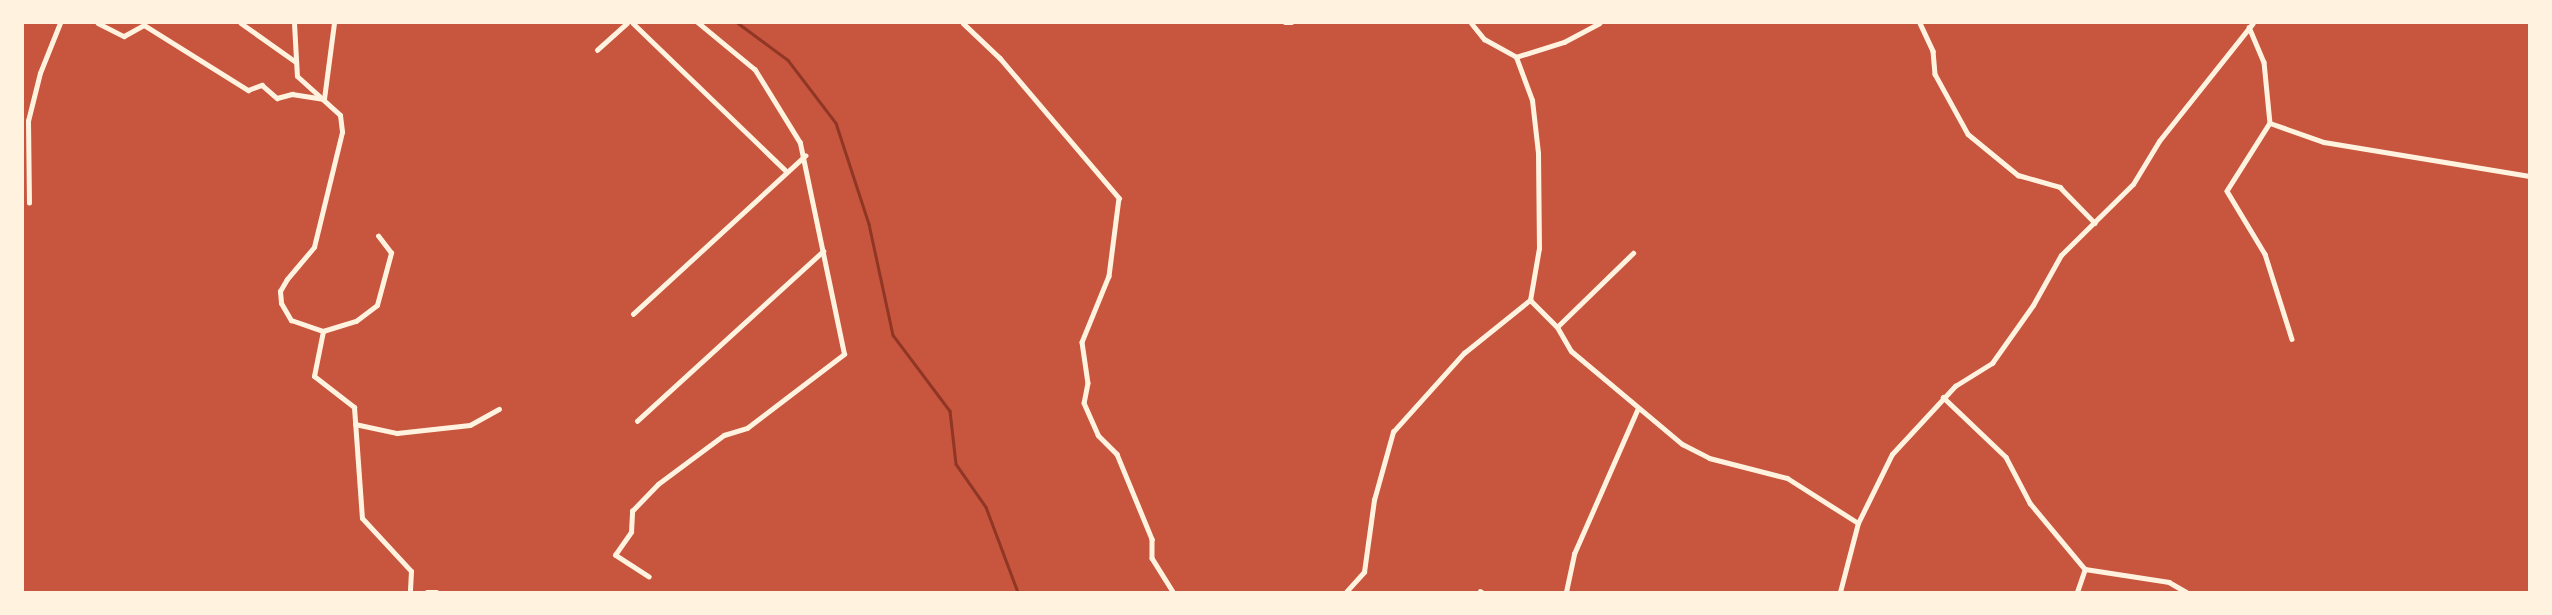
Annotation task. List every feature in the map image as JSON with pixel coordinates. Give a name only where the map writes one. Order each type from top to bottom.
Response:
[{"type":"street","points":[[29,203],[29,121],[40,73],[60,23]]},
{"type":"street","points":[[98,23],[124,36],[144,25],[248,90],[262,85],[277,98],[292,94],[324,99]]},
{"type":"street","points":[[240,23],[296,61]]},
{"type":"street","points":[[294,23],[300,81],[340,115],[342,125],[335,172],[314,247],[281,291],[287,316],[323,331],[356,321],[377,305],[391,253],[378,236]]},
{"type":"street","points":[[324,99],[334,23]]},
{"type":"street","points":[[597,50],[627,23]]},
{"type":"street","points":[[633,23],[785,170]]},
{"type":"street","points":[[649,578],[615,555],[631,532],[632,511],[658,484],[724,435],[747,428],[844,354],[805,156],[755,70],[698,23]]},
{"type":"street","points":[[963,23],[1000,58],[1119,198],[1109,276],[1082,342],[1088,383],[1084,403],[1098,435],[1117,454],[1152,539],[1152,558],[1173,592]]},
{"type":"street","points":[[1285,23],[1292,23]]},
{"type":"street","points":[[1346,592],[1364,572],[1374,500],[1393,432],[1464,354],[1530,300],[1539,248],[1538,153],[1532,100],[1516,57],[1484,39],[1471,23]]},
{"type":"street","points":[[1516,57],[1564,43],[1599,23]]},
{"type":"street","points":[[1920,23],[1933,51],[1935,74],[1968,134],[2018,176],[2060,187],[2096,224]]},
{"type":"street","points":[[1840,592],[1858,523],[1892,454],[1943,397],[1968,376],[1992,363],[2033,305],[2060,255],[2096,224],[2133,184],[2159,141],[2251,25]]},
{"type":"street","points":[[2251,25],[2264,62],[2270,123],[2227,191],[2265,254],[2292,339]]},
{"type":"street","points":[[2270,123],[2324,142],[2529,176]]},
{"type":"street","points":[[634,314],[712,245],[785,170],[805,156]]},
{"type":"street","points":[[637,421],[824,250]]},
{"type":"street","points":[[1557,327],[1633,253]]},
{"type":"street","points":[[1530,300],[1557,327],[1571,351],[1693,451],[1787,478],[1858,523]]},
{"type":"street","points":[[323,331],[314,376],[349,400],[355,424],[362,518],[411,571],[410,592]]},
{"type":"street","points":[[1943,397],[2006,457],[2030,503],[2085,569],[2169,582],[2186,592]]},
{"type":"street","points":[[1566,592],[1574,554],[1639,408]]},
{"type":"street","points":[[355,424],[397,433],[470,425],[499,409]]},
{"type":"street","points":[[2077,592],[2085,569]]},
{"type":"street","points":[[427,592],[437,592]]},
{"type":"waterway","points":[[738,23],[788,60],[836,123],[869,224],[893,335],[950,411],[956,464],[986,507],[1018,592]]}]
